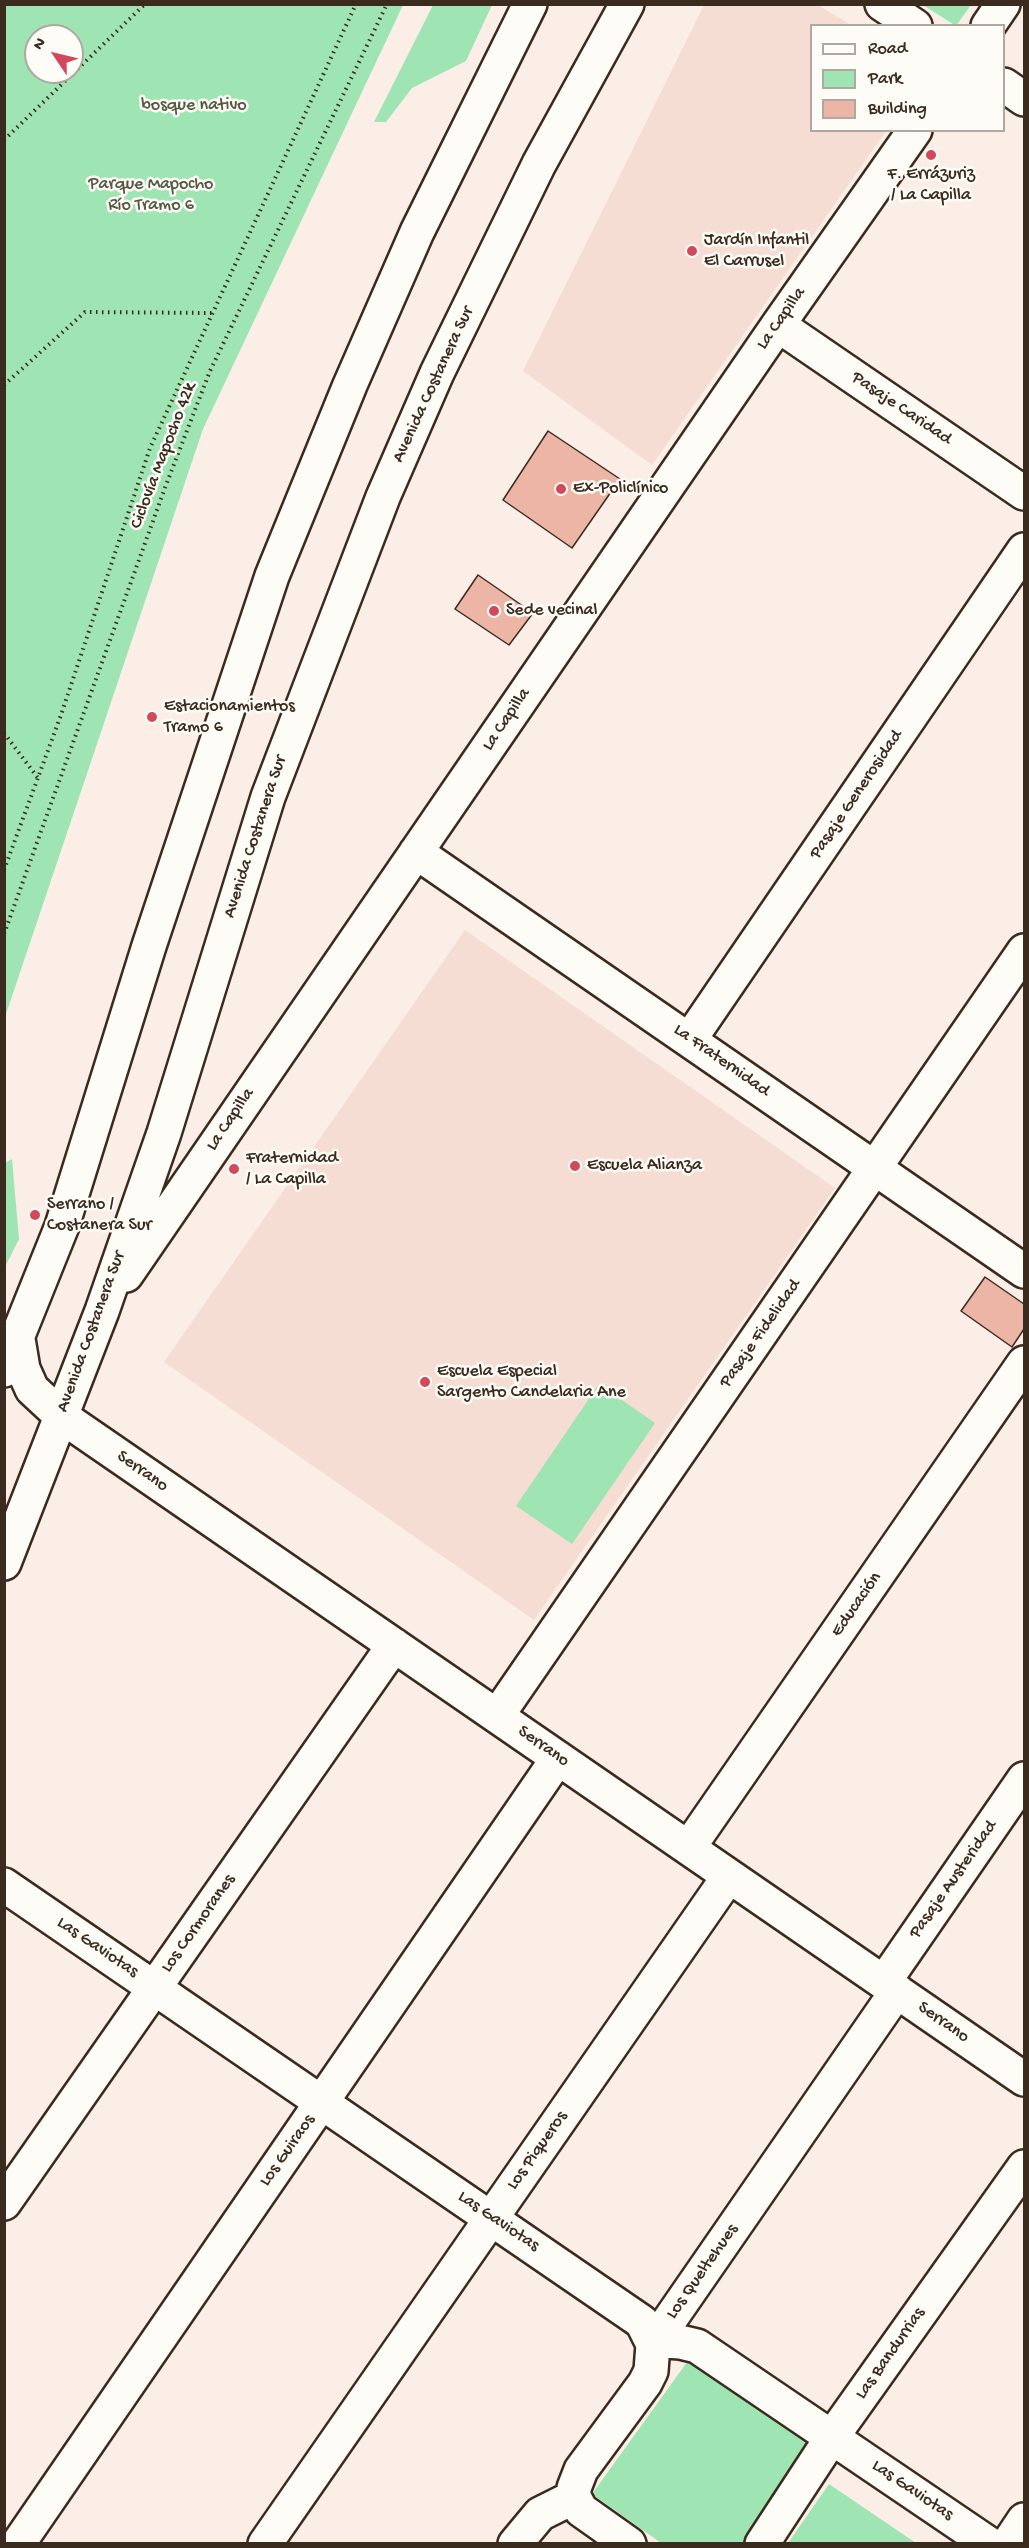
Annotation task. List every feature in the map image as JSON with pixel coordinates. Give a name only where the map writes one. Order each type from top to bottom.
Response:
[{"type":"street","points":[[4,1370],[18,1339],[69,1203],[156,924],[272,576],[350,385],[417,232],[530,4]]},
{"type":"street","name":"Avenida Costanera Sur","points":[[4,1563],[102,1311],[164,1133],[268,797],[383,497],[437,373],[539,164],[627,4]]},
{"type":"street","points":[[882,4],[912,24]]},
{"type":"street","points":[[989,24],[1002,4]]},
{"type":"street","points":[[1005,86],[1024,99]]},
{"type":"street","name":"La Capilla","points":[[102,1311],[236,1113],[914,132]]},
{"type":"street","name":"Pasaje Caridad","points":[[778,326],[1024,492]]},
{"type":"street","name":"Pasaje Generosidad","points":[[690,1039],[1024,550]]},
{"type":"street","name":"La Fraternidad","points":[[416,852],[1024,1271]]},
{"type":"street","name":"Pasaje Fidelidad","points":[[497,1716],[1024,951]]},
{"type":"street","name":"Serrano","points":[[18,1339],[23,1369],[32,1389],[61,1416],[1024,2079]]},
{"type":"street","name":"Educación","points":[[689,1847],[1024,1363]]},
{"type":"street","name":"Los Cormoranes","points":[[4,2203],[394,1645]]},
{"type":"street","name":"Los Guiraos","points":[[18,2544],[558,1758]]},
{"type":"street","name":"Pasaje Austeridad","points":[[891,1986],[1024,1779]]},
{"type":"street","name":"Los Piqueros","points":[[265,2544],[729,1876]]},
{"type":"street","name":"Las Gaviotas","points":[[4,1885],[633,2314],[649,2333],[653,2344],[681,2342],[697,2346],[989,2544]]},
{"type":"street","name":"Los Queltehues","points":[[574,2497],[576,2478],[580,2470],[645,2383],[651,2371],[653,2344],[891,1986]]},
{"type":"street","name":"Las Bandurrias","points":[[762,2544],[832,2437],[1024,2166]]},
{"type":"street","points":[[516,2544],[540,2514],[574,2497],[581,2510],[629,2544]]},
{"type":"street","points":[[1008,2544],[1024,2520]]},
{"type":"path","points":[[4,140],[145,4]]},
{"type":"path","points":[[4,870],[61,715],[150,448],[356,4]]},
{"type":"path","name":"Ciclovía Mapocho 42k","points":[[4,934],[166,485],[210,371],[387,4]]},
{"type":"path","points":[[4,385],[85,312],[213,313]]},
{"type":"path","points":[[4,733],[38,778]]},
{"type":"shaded area","name":"Jardín Infantil El Carrusel","points":[[704,5],[818,5],[849,24],[810,24],[810,132],[885,132],[652,465],[523,371]]},
{"type":"shaded area","points":[[465,930],[835,1188],[534,1620],[164,1362]]},
{"type":"green space","name":"Parque Mapocho Río Tramo 6","points":[[4,5],[403,5],[203,429],[5,1017]]},
{"type":"green space","points":[[433,5],[492,5],[466,61],[412,88],[386,122],[374,122]]},
{"type":"green space","points":[[923,5],[971,5],[957,24],[953,24]]},
{"type":"green space","points":[[12,1159],[19,1239],[5,1267],[5,1163]]},
{"type":"green space","points":[[599,1384],[655,1423],[572,1544],[516,1506]]},
{"type":"green space","points":[[690,2358],[821,2451],[755,2543],[661,2543],[592,2494]]},
{"type":"green space","points":[[829,2484],[916,2543],[788,2543]]},
{"type":"building","name":"Ex-Policlínico","points":[[548,431],[620,479],[572,548],[503,500]]},
{"type":"building","name":"Sede vecinal","points":[[478,575],[533,613],[509,645],[455,609]]},
{"type":"building","points":[[985,1277],[1024,1304],[1024,1329],[1012,1347],[961,1311]]},
{"type":"place","name":"F. Errázuriz / La Capilla","points":[[931,155]]},
{"type":"place","name":"Jardín Infantil El Carrusel","points":[[692,251]]},
{"type":"place","name":"Ex-Policlínico","points":[[561,489]]},
{"type":"place","name":"Sede vecinal","points":[[494,611]]},
{"type":"place","name":"Estacionamientos Tramo 6","points":[[152,717]]},
{"type":"place","name":"Escuela Alianza","points":[[575,1166]]},
{"type":"place","name":"Fraternidad / La Capilla","points":[[234,1169]]},
{"type":"place","name":"Serrano / Costanera Sur","points":[[35,1215]]},
{"type":"place","name":"Escuela Especial Sargento Candelaria Ane","points":[[425,1382]]},
{"type":"park label","name":"bosque nativo","points":[[194,106]]}]
